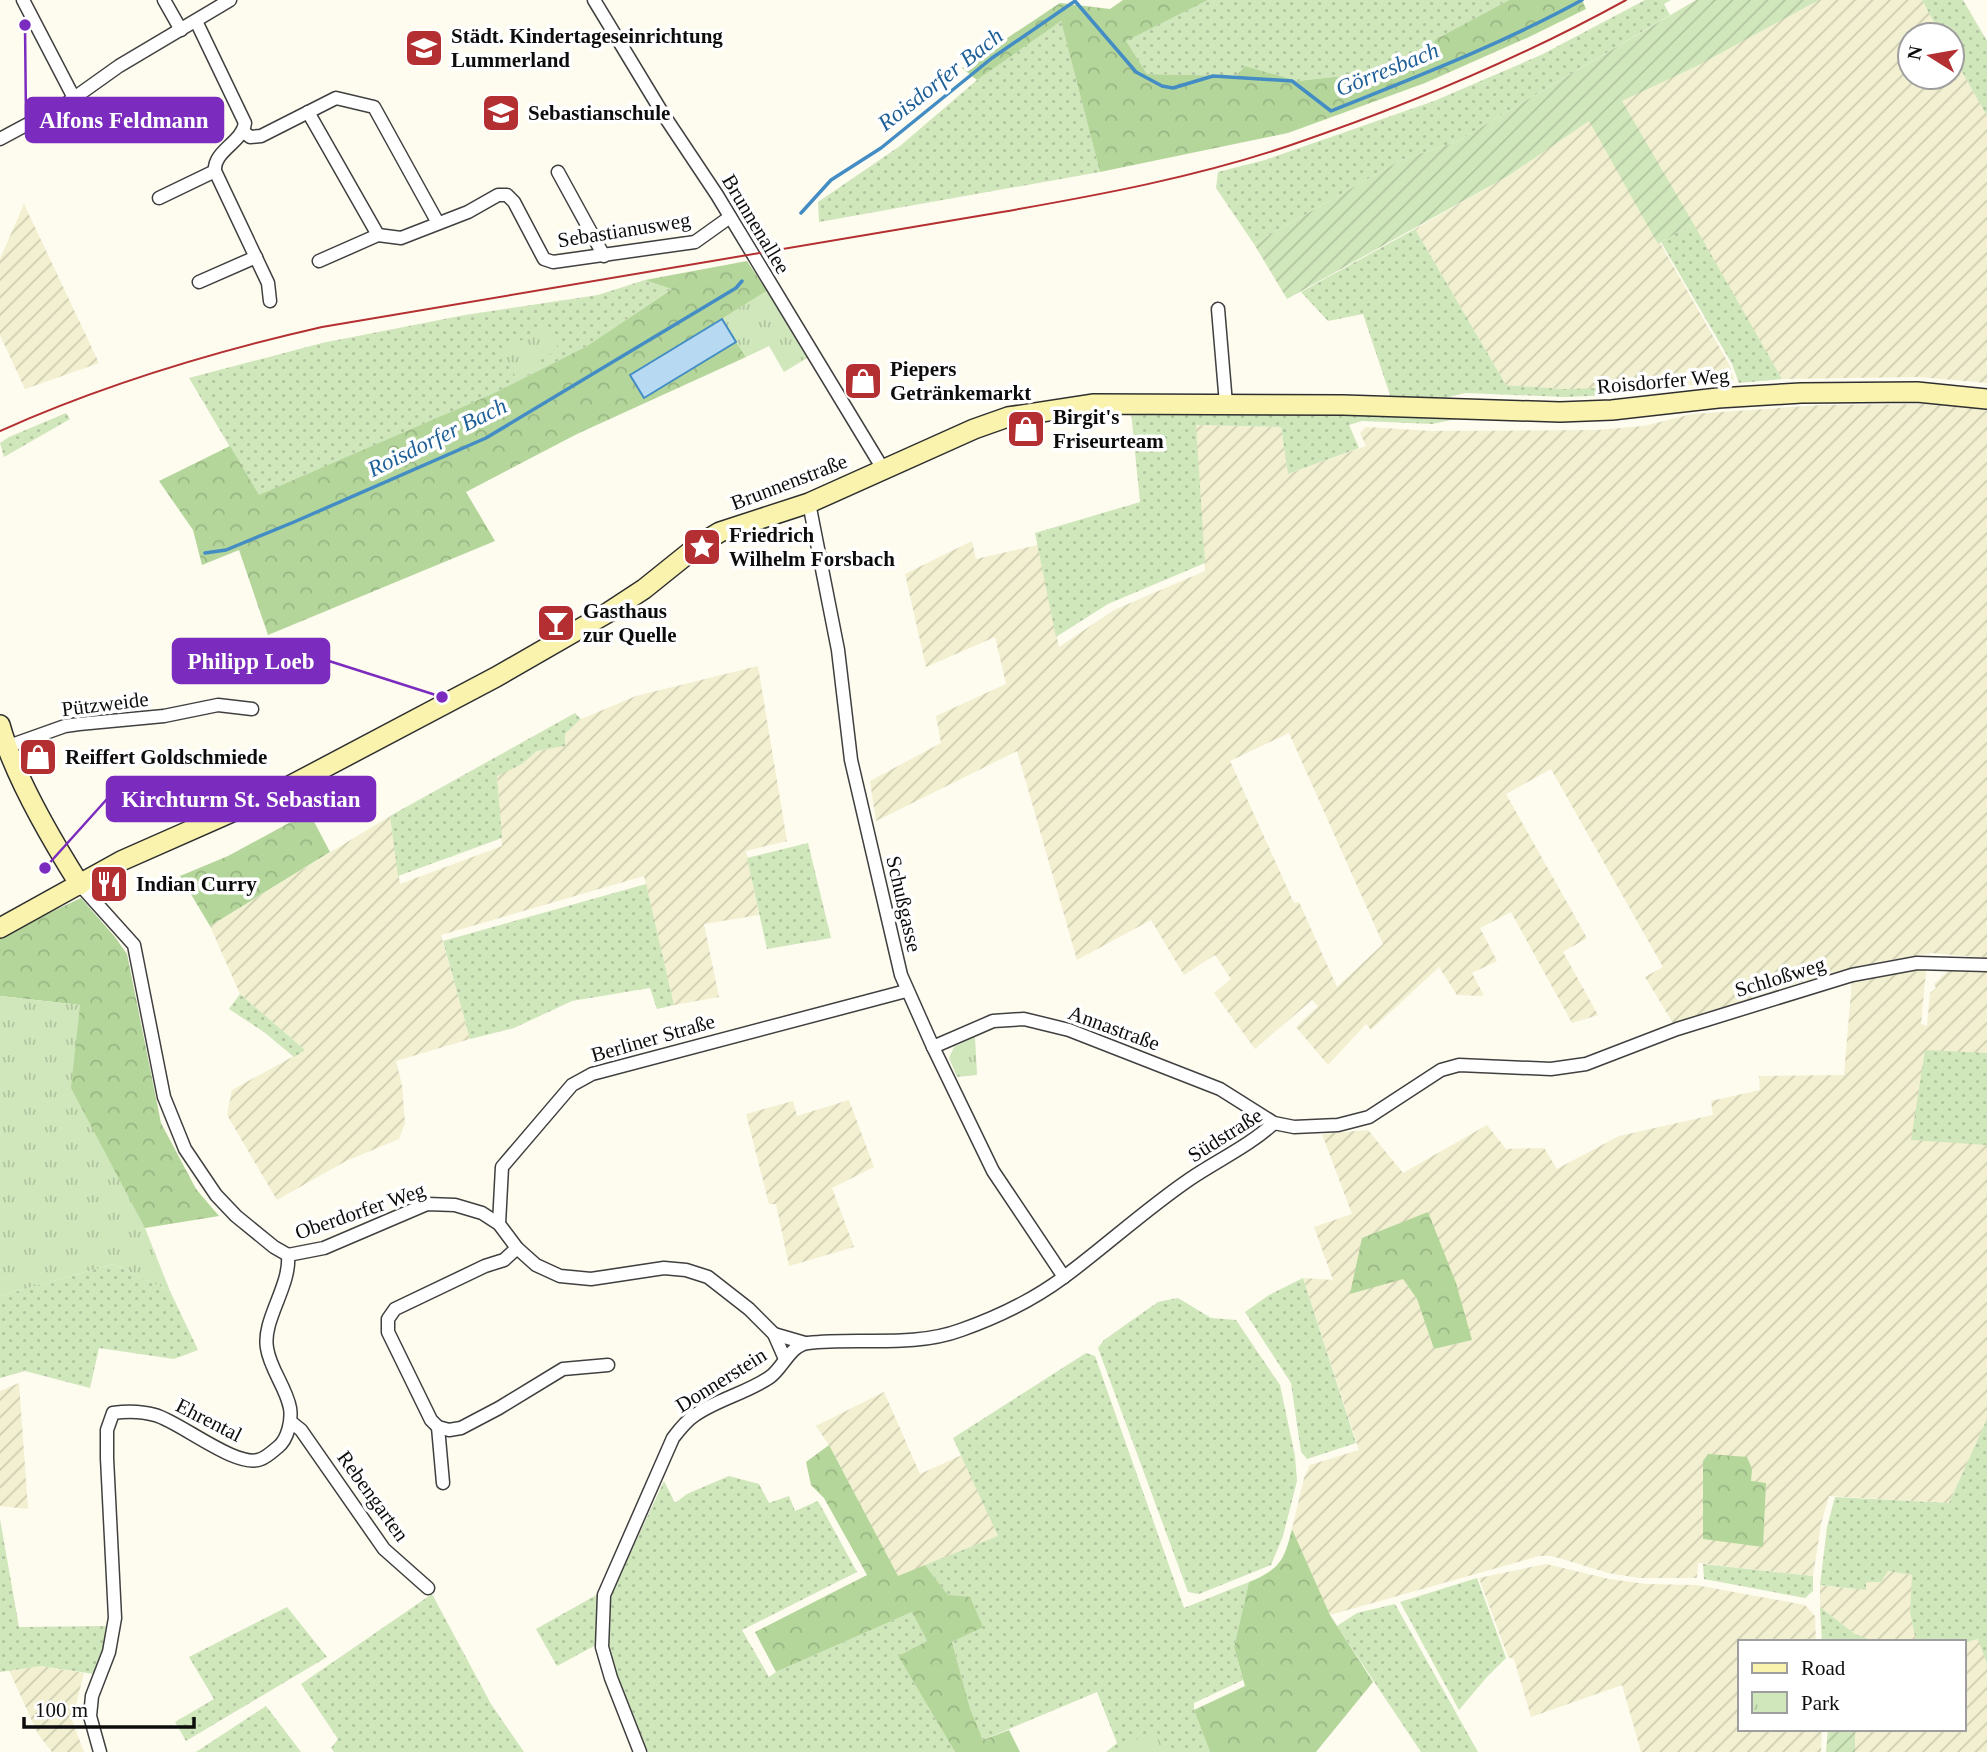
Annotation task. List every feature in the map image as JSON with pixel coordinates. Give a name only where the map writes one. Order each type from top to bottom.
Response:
[{"type":"street","points":[[23,0],[74,98]]},
{"type":"street","points":[[164,0],[181,30]]},
{"type":"street","points":[[0,139],[74,98],[119,66],[230,0]]},
{"type":"street","name":"Brunnenallee","points":[[594,0],[730,217],[883,470]]},
{"type":"street","points":[[196,21],[245,123],[244,132],[216,160],[215,171],[268,283],[270,301]]},
{"type":"street","points":[[244,132],[250,137],[261,136],[336,98],[374,107],[438,223]]},
{"type":"street","points":[[308,112],[378,235]]},
{"type":"street","points":[[159,198],[215,171]]},
{"type":"street","points":[[558,172],[604,256]]},
{"type":"street","name":"Sebastianusweg","points":[[319,261],[378,235],[401,238],[468,212],[498,195],[507,195],[514,202],[544,259],[552,262],[695,243],[730,217]]},
{"type":"street","points":[[199,282],[256,257]]},
{"type":"street","points":[[1217,309],[1226,404]]},
{"type":"street","name":"Roisdorfer Weg","points":[[1343,404],[1560,412],[1801,393],[1917,392],[1987,399]]},
{"type":"street","name":"Brunnenstraße","points":[[0,928],[121,861],[282,790],[496,677],[609,612],[720,532],[809,503],[974,429],[1008,417],[1094,404],[1343,404]]},
{"type":"street","name":"Schußgasse","points":[[809,503],[838,650],[851,761],[906,991],[993,1171],[1064,1277]]},
{"type":"street","name":"Pützweide","points":[[6,747],[79,723],[164,716],[218,705],[252,709]]},
{"type":"street","points":[[0,724],[6,747],[22,781],[80,886],[134,944],[164,1097],[185,1149],[216,1195],[254,1231],[288,1255],[287,1275],[266,1337],[267,1349],[290,1407],[290,1422]]},
{"type":"street","name":"Schloßweg","points":[[1591,1062],[1676,1029],[1852,975],[1917,963],[1987,965]]},
{"type":"street","name":"Berliner Straße","points":[[499,1224],[502,1167],[572,1085],[593,1074],[906,991]]},
{"type":"street","name":"Annastraße","points":[[933,1047],[993,1021],[1024,1019],[1069,1030],[1220,1089],[1274,1123]]},
{"type":"street","name":"Südstraße","points":[[1064,1277],[1181,1185],[1258,1138],[1274,1123],[1294,1127],[1338,1125],[1370,1117],[1441,1070],[1460,1065],[1551,1069],[1591,1062]]},
{"type":"street","name":"Oberdorfer Weg","points":[[288,1255],[324,1248],[428,1204],[455,1205],[482,1213],[499,1224],[517,1248],[536,1265],[560,1276],[591,1279],[664,1268],[686,1270],[708,1277],[749,1309],[774,1334],[785,1359]]},
{"type":"street","points":[[517,1248],[504,1260],[485,1266],[395,1309],[388,1319],[388,1332],[431,1420],[438,1427],[449,1430],[461,1428],[563,1369],[608,1365]]},
{"type":"street","points":[[805,1343],[927,1339],[959,1331],[1013,1309],[1064,1277]]},
{"type":"street","name":"Oberdorfer Weg","points":[[774,1334],[805,1343]]},
{"type":"street","name":"Donnerstein","points":[[640,1752],[602,1647],[604,1595],[673,1438],[694,1415],[756,1387],[781,1369],[785,1359],[805,1343]]},
{"type":"street","name":"Ehrental","points":[[100,1752],[90,1716],[92,1696],[109,1652],[115,1618],[107,1458],[107,1430],[113,1413],[131,1411],[156,1415],[228,1454],[251,1461],[260,1460],[282,1444],[290,1422]]},
{"type":"street","name":"Rebengarten","points":[[290,1422],[302,1430],[384,1549],[428,1588]]},
{"type":"street","points":[[438,1427],[443,1483]]},
{"type":"shaded area","points":[[1819,0],[1922,0],[1933,21],[1896,21],[1896,91],[1966,91],[1966,79],[1987,116],[1987,383],[1919,377],[1782,379],[1621,101],[1697,66]]},
{"type":"shaded area","points":[[1590,120],[1730,366],[1734,379],[1729,383],[1631,389],[1564,389],[1506,385],[1415,229],[1508,176]]},
{"type":"shaded area","points":[[24,204],[99,363],[25,389],[0,335],[0,259]]},
{"type":"shaded area","points":[[1924,404],[1987,408],[1987,958],[1932,953],[1878,962],[1795,984],[1673,1023],[1645,977],[1663,967],[1551,769],[1506,794],[1587,938],[1563,952],[1598,1015],[1572,1023],[1511,912],[1480,928],[1497,961],[1472,973],[1484,996],[1457,995],[1439,967],[1371,1030],[1366,1024],[1328,1065],[1296,1027],[1318,1006],[1312,1000],[1255,1049],[1214,993],[1231,979],[1215,955],[1184,975],[1151,920],[1077,960],[1017,751],[876,821],[870,781],[941,743],[936,716],[1006,684],[995,637],[926,667],[905,574],[972,541],[976,559],[1038,545],[1059,647],[1114,610],[1205,571],[1195,425],[1281,427],[1288,474],[1366,446],[1360,433],[1366,427],[1431,431],[1597,430],[1644,426],[1692,414],[1822,405]],"holes":[[[1289,733],[1383,944],[1337,987],[1299,902],[1294,903],[1230,761]]]},
{"type":"shaded area","points":[[758,666],[787,841],[746,851],[759,915],[704,924],[719,997],[674,1005],[644,876],[441,935],[470,1039],[396,1061],[402,1085],[405,1123],[399,1139],[346,1161],[277,1200],[227,1115],[232,1090],[305,1050],[240,994],[210,926],[390,816],[400,884],[502,846],[497,775],[522,764],[537,751],[565,746],[565,734],[581,719],[636,696]]},
{"type":"shaded area","points":[[1904,968],[1924,969],[1926,971],[1921,1024],[1927,1026],[1930,993],[1936,988],[1934,984],[1949,970],[1987,971],[1987,1419],[1949,1503],[1829,1496],[1821,1524],[1813,1576],[1698,1563],[1697,1578],[1639,1578],[1608,1573],[1552,1556],[1539,1556],[1330,1615],[1292,1529],[1304,1478],[1310,1465],[1359,1450],[1303,1278],[1333,1280],[1314,1227],[1352,1214],[1322,1134],[1368,1130],[1403,1173],[1487,1125],[1506,1149],[1544,1148],[1557,1169],[1619,1136],[1713,1115],[1711,1101],[1760,1090],[1759,1076],[1844,1075],[1852,979]],"holes":[[[1403,1279],[1472,1340],[1434,1349],[1417,1299]]]},
{"type":"shaded area","points":[[849,1100],[874,1167],[832,1188],[854,1247],[789,1266],[776,1204],[769,1204],[746,1114],[793,1101],[797,1116]]},
{"type":"shaded area","points":[[19,1383],[28,1509],[0,1506],[0,1391]]},
{"type":"shaded area","points":[[884,1392],[920,1474],[962,1455],[998,1536],[898,1577],[829,1445],[816,1426]]},
{"type":"shaded area","points":[[1546,1564],[1609,1579],[1646,1584],[1696,1585],[1805,1605],[1815,1616],[1816,1640],[1738,1640],[1738,1731],[1822,1731],[1821,1752],[1641,1752],[1622,1685],[1531,1717],[1514,1659],[1508,1657],[1479,1578]]},
{"type":"shaded area","points":[[1887,1571],[1913,1575],[1910,1612],[1916,1640],[1871,1640],[1855,1634],[1820,1607],[1820,1585],[1866,1590],[1866,1582]]},
{"type":"shaded area","points":[[1979,1639],[1987,1664],[1987,1752],[1855,1752],[1855,1731],[1966,1731],[1966,1642]]},
{"type":"shaded area","points":[[41,1666],[84,1673],[72,1720],[84,1752],[52,1752],[38,1734],[9,1670]]},
{"type":"green space","points":[[1123,0],[1208,0],[1126,41],[1147,74],[1236,76],[1245,66],[1298,81],[1413,68],[1436,39],[1509,0],[1582,0],[1586,9],[1425,83],[1288,133],[1100,172],[1061,21],[977,80],[962,68],[1060,3],[1110,9]]},
{"type":"green space","points":[[1208,0],[1509,0],[1436,39],[1413,68],[1298,81],[1245,66],[1236,76],[1147,74],[1125,41]]},
{"type":"green space","points":[[1645,0],[1671,0],[1664,4],[1670,15],[1456,142],[1401,160],[1254,244],[1216,188],[1218,172],[1265,160],[1434,101],[1541,55]]},
{"type":"green space","points":[[1696,0],[1819,0],[1697,66],[1622,101],[1693,223],[1658,244],[1589,121],[1508,176],[1287,299],[1254,244],[1401,160],[1456,142]]},
{"type":"green space","points":[[1922,0],[1963,0],[1987,41],[1987,116],[1966,79],[1966,21],[1933,21]]},
{"type":"green space","points":[[1061,20],[1100,172],[819,222],[818,202],[900,146],[977,80]]},
{"type":"green space","points":[[1693,223],[1782,379],[1739,383],[1732,364],[1661,242]]},
{"type":"green space","points":[[1415,229],[1506,385],[1564,389],[1686,386],[1614,395],[1565,397],[1465,393],[1440,399],[1391,398],[1363,314],[1328,321],[1301,292]]},
{"type":"green space","points":[[747,261],[767,291],[722,319],[746,357],[577,434],[466,492],[495,541],[268,635],[239,550],[202,565],[193,530],[159,481],[230,446],[259,495],[492,394],[587,346],[672,289],[645,280]]},
{"type":"green space","points":[[645,280],[673,288],[587,346],[492,394],[259,496],[189,378],[322,343],[465,315],[598,295]]},
{"type":"green space","points":[[767,291],[807,358],[784,372],[769,346],[746,357],[722,319]]},
{"type":"green space","points":[[548,327],[559,350],[536,361],[540,369],[517,380],[502,350]]},
{"type":"green space","points":[[1131,412],[1422,412],[1466,417],[1432,424],[1362,421],[1349,425],[1359,448],[1288,474],[1281,427],[1196,425],[1205,563],[1108,604],[1056,637],[1035,533],[1140,502]]},
{"type":"green space","points":[[66,413],[70,419],[4,457],[0,443]]},
{"type":"green space","points":[[575,713],[581,719],[565,734],[565,746],[537,751],[522,764],[497,776],[502,838],[398,876],[390,816]]},
{"type":"green space","points":[[309,812],[330,852],[210,926],[180,876],[228,856]]},
{"type":"green space","points":[[808,843],[831,938],[767,949],[747,858]]},
{"type":"green space","points":[[646,884],[674,1005],[657,1009],[650,988],[572,1001],[514,1028],[470,1039],[443,941]]},
{"type":"green space","points":[[81,898],[127,954],[161,1123],[196,1189],[219,1216],[118,1235],[0,1215],[80,1005],[0,996],[0,936]]},
{"type":"green space","points":[[240,994],[305,1050],[294,1057],[264,1032],[229,1009]]},
{"type":"green space","points":[[0,996],[80,1005],[71,1088],[145,1228],[170,1291],[113,1264],[0,1296]]},
{"type":"green space","points":[[975,1037],[977,1075],[957,1077],[949,1058],[954,1047]]},
{"type":"green space","points":[[1925,1050],[1987,1053],[1987,1145],[1911,1140]]},
{"type":"green space","points":[[1428,1212],[1456,1283],[1472,1340],[1434,1349],[1417,1299],[1403,1279],[1350,1294],[1362,1238]]},
{"type":"green space","points":[[113,1264],[170,1291],[198,1350],[174,1359],[99,1348],[90,1388],[25,1371],[0,1378],[0,1296]]},
{"type":"green space","points":[[1303,1278],[1356,1443],[1307,1459],[1301,1452],[1291,1383],[1245,1312],[1269,1295]]},
{"type":"green space","points":[[1178,1298],[1211,1318],[1236,1320],[1280,1385],[1295,1456],[1297,1481],[1283,1536],[1271,1565],[1199,1594],[1188,1592],[1098,1348],[1104,1340],[1158,1302]]},
{"type":"green space","points":[[1086,1353],[1095,1356],[1184,1608],[1249,1582],[1234,1647],[1243,1680],[1194,1703],[1194,1710],[1210,1752],[1106,1752],[1117,1743],[1097,1692],[983,1740],[970,1708],[952,1642],[983,1626],[948,1595],[925,1565],[998,1536],[953,1438]]},
{"type":"green space","points":[[1987,1419],[1987,1664],[1978,1639],[1966,1642],[1966,1640],[1916,1640],[1910,1612],[1912,1575],[1888,1571],[1881,1582],[1866,1582],[1866,1590],[1820,1585],[1827,1527],[1835,1497],[1949,1503]]},
{"type":"green space","points":[[829,1445],[898,1576],[925,1565],[948,1595],[970,1597],[983,1627],[952,1642],[970,1708],[983,1740],[1009,1730],[1020,1752],[955,1752],[898,1656],[927,1641],[912,1612],[776,1672],[755,1632],[867,1575],[824,1498],[811,1485],[806,1462]]},
{"type":"green space","points":[[1708,1454],[1747,1457],[1752,1469],[1751,1481],[1766,1483],[1763,1547],[1703,1539],[1703,1461]]},
{"type":"green space","points":[[729,1476],[759,1484],[769,1503],[789,1496],[795,1511],[818,1501],[857,1572],[742,1630],[769,1677],[912,1612],[927,1641],[898,1656],[955,1752],[648,1752],[615,1677],[609,1645],[594,1646],[557,1666],[536,1629],[616,1584],[664,1481],[675,1503],[687,1494]]},
{"type":"green space","points":[[0,1519],[19,1627],[106,1626],[104,1646],[94,1674],[41,1666],[0,1672]]},
{"type":"green space","points":[[1292,1529],[1330,1615],[1373,1682],[1316,1752],[1210,1752],[1194,1710],[1245,1686],[1234,1647],[1249,1582],[1268,1573],[1279,1563]]},
{"type":"green space","points":[[1703,1564],[1813,1576],[1813,1591],[1805,1598],[1704,1579]]},
{"type":"green space","points":[[1477,1578],[1506,1658],[1459,1710],[1400,1602]]},
{"type":"green space","points":[[432,1594],[491,1704],[524,1752],[334,1752],[331,1748],[338,1739],[301,1684]]},
{"type":"green space","points":[[1395,1604],[1478,1752],[1421,1752],[1337,1626],[1357,1613]]},
{"type":"green space","points":[[287,1607],[327,1657],[186,1741],[175,1722],[214,1699],[189,1657]]},
{"type":"green space","points":[[1820,1607],[1855,1634],[1871,1640],[1822,1640]]},
{"type":"green space","points":[[266,1706],[301,1752],[196,1752]]},
{"type":"green space","points":[[1155,1730],[1164,1752],[1111,1752]]},
{"type":"green space","points":[[1828,1731],[1855,1731],[1855,1752],[1826,1752]]},
{"type":"water","points":[[722,319],[736,342],[644,398],[630,375]]},
{"type":"waterway","name":"Roisdorfer Bach","points":[[801,213],[831,180],[881,148],[992,58],[1075,1],[1136,72],[1162,86],[1173,88],[1213,76],[1292,81],[1331,111],[1427,73],[1582,0]]},
{"type":"waterway","name":"Roisdorfer Bach","points":[[205,553],[226,550],[486,438],[736,288],[742,281]]},
{"type":"tram line","points":[[0,431],[78,399],[158,371],[322,327],[1038,206],[1220,167],[1291,145],[1419,98],[1503,62],[1626,0]]},
{"type":"place","name":"Alfons Feldmann","points":[[25,25]]},
{"type":"place","name":"Städt. Kindertageseinrichtung Lummerland","points":[[424,48]]},
{"type":"place","name":"Sebastianschule","points":[[501,113]]},
{"type":"place","name":"Piepers Getränkemarkt","points":[[863,381]]},
{"type":"place","name":"Birgit's Friseurteam","points":[[1026,429]]},
{"type":"place","name":"Friedrich Wilhelm Forsbach","points":[[702,547]]},
{"type":"place","name":"Gasthaus zur Quelle","points":[[556,623]]},
{"type":"place","name":"Philipp Loeb","points":[[442,697]]},
{"type":"place","name":"Reiffert Goldschmiede","points":[[38,757]]},
{"type":"place","name":"Kirchturm St. Sebastian","points":[[45,868]]},
{"type":"place","name":"Indian Curry","points":[[109,884]]},
{"type":"water label","name":"Görresbach","points":[[1387,69]]}]
